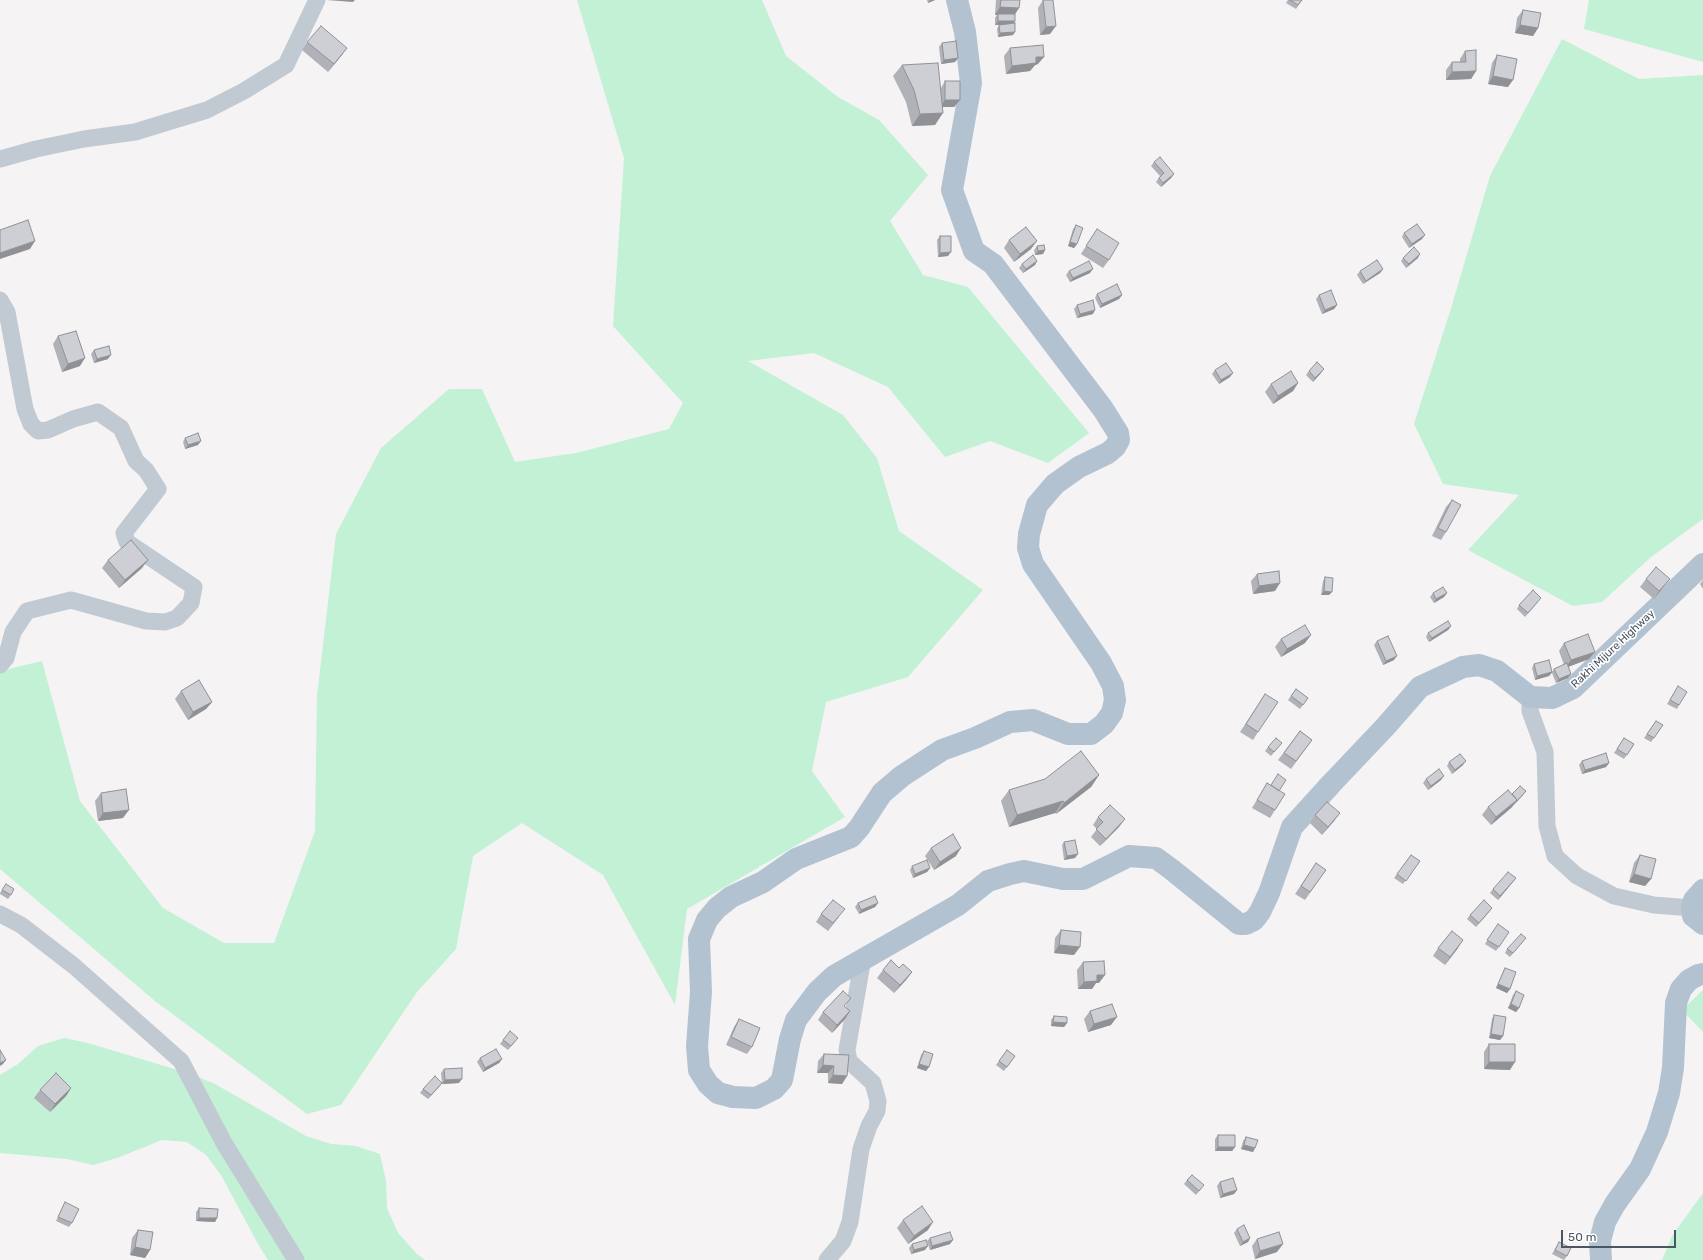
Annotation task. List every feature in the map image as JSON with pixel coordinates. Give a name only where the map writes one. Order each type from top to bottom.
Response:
[{"type":"main road","points":[[956,0],[965,32],[971,83],[952,190],[974,251],[993,264],[1103,409],[1118,433],[1119,440],[1115,447],[1108,453],[1079,467],[1055,484],[1037,505],[1028,534],[1028,548],[1033,564],[1101,663],[1113,686],[1115,700],[1112,713],[1104,724],[1091,734],[1068,734],[1033,720],[1010,722],[975,738],[942,750],[902,776],[882,793],[860,828],[851,836],[796,859],[763,882],[731,898],[717,908],[707,920],[699,938],[701,992],[697,1046],[699,1070],[708,1084],[718,1093],[733,1097],[756,1098],[774,1089],[782,1080],[790,1039],[796,1020],[818,992],[834,976],[863,958],[958,905],[988,881],[1010,874],[1024,871],[1063,879],[1083,879],[1129,856],[1156,858],[1177,873],[1232,919],[1239,924],[1246,924],[1254,920],[1260,912],[1269,893],[1292,827],[1386,726],[1420,686],[1446,676],[1463,667],[1480,666],[1497,671],[1530,697]]},
{"type":"main road","name":"Rakhi Mijure Highway","points":[[1530,697],[1552,698],[1573,688],[1703,564]]},
{"type":"main road","points":[[1601,1260],[1600,1241],[1605,1222],[1615,1204],[1640,1169],[1657,1132],[1669,1093],[1674,1068],[1676,1003],[1681,989],[1689,980],[1703,974]]},
{"type":"street","points":[[0,159],[36,149],[84,139],[135,132],[207,110],[244,91],[286,65],[317,0]]},
{"type":"street","points":[[0,300],[7,312],[25,409],[31,424],[38,431],[48,430],[73,419],[98,412],[121,428],[136,461],[146,470],[158,489],[124,532],[128,542],[139,552],[194,588],[191,603],[177,618],[165,622],[146,620],[71,600],[27,611],[12,632],[6,658],[0,665]]},
{"type":"street","points":[[1530,697],[1530,712],[1545,752],[1547,826],[1555,856],[1577,876],[1614,896],[1654,906],[1699,907]]},
{"type":"street","points":[[0,914],[21,925],[74,966],[180,1061],[224,1143],[296,1260]]},
{"type":"street","points":[[827,1260],[843,1241],[850,1222],[861,1149],[877,1111],[878,1101],[873,1083],[849,1061],[847,1050],[863,958]]},
{"type":"green space","points":[[577,0],[762,0],[786,56],[838,97],[879,120],[928,175],[890,221],[923,275],[968,287],[1089,433],[1048,463],[990,441],[945,457],[888,387],[814,353],[748,361],[843,415],[877,458],[899,531],[983,590],[908,677],[826,702],[812,771],[845,817],[687,909],[675,1005],[603,875],[522,823],[473,856],[456,949],[417,992],[341,1105],[307,1114],[155,1001],[0,869],[0,671],[42,661],[80,801],[163,908],[224,943],[274,943],[315,831],[317,696],[336,534],[381,448],[449,389],[482,389],[515,462],[576,453],[669,429],[683,403],[613,326],[624,158]]},
{"type":"green space","points":[[1589,0],[1703,0],[1703,62],[1584,29]]},
{"type":"green space","points":[[1562,39],[1639,79],[1703,75],[1703,519],[1651,557],[1602,602],[1573,606],[1468,550],[1519,495],[1443,484],[1414,424],[1452,305],[1490,176]]},
{"type":"green space","points":[[1703,990],[1703,1032],[1682,1010]]},
{"type":"green space","points":[[64,1038],[88,1043],[191,1074],[215,1084],[306,1136],[331,1144],[356,1146],[380,1154],[386,1181],[387,1208],[398,1233],[417,1254],[425,1260],[268,1260],[221,1175],[206,1155],[187,1142],[162,1140],[117,1158],[93,1165],[67,1159],[0,1153],[0,1075],[18,1064],[38,1046]]},
{"type":"green space","points":[[1703,1193],[1703,1260],[1662,1260],[1672,1236]]},
{"type":"building","points":[[1001,0],[1020,0],[1019,8],[1000,7]]},
{"type":"building","points":[[1043,0],[1053,0],[1056,26],[1046,27]]},
{"type":"building","points":[[1290,0],[1302,0],[1298,5]]},
{"type":"building","points":[[1523,10],[1541,13],[1538,28],[1520,25]]},
{"type":"building","points":[[998,14],[1015,14],[1015,21],[998,21]]},
{"type":"building","points":[[1015,23],[1015,32],[1000,33],[999,25]]},
{"type":"building","points":[[321,26],[347,48],[334,64],[307,42]]},
{"type":"building","points":[[956,41],[958,58],[944,60],[942,43]]},
{"type":"building","points":[[1043,45],[1044,57],[1036,57],[1036,63],[1012,66],[1010,48]]},
{"type":"building","points":[[1476,50],[1476,71],[1452,72],[1452,62],[1466,62],[1465,51]]},
{"type":"building","points":[[1497,55],[1517,59],[1513,80],[1493,76]]},
{"type":"building","points":[[938,63],[943,113],[920,114],[914,90],[902,65]]},
{"type":"building","points":[[945,81],[960,81],[960,100],[945,100]]},
{"type":"building","points":[[1160,157],[1174,174],[1163,183],[1159,178],[1164,173],[1154,162]]},
{"type":"building","points":[[28,220],[35,241],[0,253],[0,230]]},
{"type":"building","points":[[1417,224],[1425,235],[1412,244],[1404,233]]},
{"type":"building","points":[[1076,225],[1083,228],[1077,244],[1070,242]]},
{"type":"building","points":[[1026,227],[1037,241],[1020,254],[1009,240]]},
{"type":"building","points":[[1097,229],[1119,243],[1109,260],[1086,246]]},
{"type":"building","points":[[940,236],[951,236],[951,252],[940,253]]},
{"type":"building","points":[[1044,245],[1045,250],[1038,251],[1037,246]]},
{"type":"building","points":[[1414,247],[1420,254],[1409,264],[1403,258]]},
{"type":"building","points":[[1033,255],[1037,261],[1026,269],[1022,264]]},
{"type":"building","points":[[1377,260],[1383,269],[1366,281],[1360,271]]},
{"type":"building","points":[[1089,261],[1093,269],[1073,278],[1069,271]]},
{"type":"building","points":[[1117,284],[1122,295],[1102,304],[1097,294]]},
{"type":"building","points":[[1331,290],[1337,305],[1325,310],[1319,295]]},
{"type":"building","points":[[1093,300],[1095,310],[1080,314],[1077,305]]},
{"type":"building","points":[[76,331],[85,358],[68,364],[58,336]]},
{"type":"building","points":[[109,346],[111,355],[97,359],[94,350]]},
{"type":"building","points":[[1317,362],[1324,369],[1315,378],[1309,371]]},
{"type":"building","points":[[1226,363],[1233,373],[1221,380],[1215,370]]},
{"type":"building","points":[[1291,371],[1298,383],[1278,396],[1271,384]]},
{"type":"building","points":[[198,433],[201,441],[188,445],[185,438]]},
{"type":"building","points":[[1452,500],[1461,505],[1446,532],[1438,528]]},
{"type":"building","points":[[131,540],[148,560],[125,580],[108,560]]},
{"type":"building","points":[[1656,567],[1670,579],[1659,591],[1646,579]]},
{"type":"building","points":[[1279,571],[1280,583],[1259,586],[1257,574]]},
{"type":"building","points":[[1325,577],[1333,578],[1332,592],[1324,591]]},
{"type":"building","points":[[1443,587],[1447,593],[1436,599],[1433,593]]},
{"type":"building","points":[[1533,590],[1541,598],[1528,613],[1519,605]]},
{"type":"building","points":[[1448,621],[1451,626],[1432,638],[1428,633]]},
{"type":"building","points":[[1305,625],[1311,635],[1287,649],[1281,639]]},
{"type":"building","points":[[1588,634],[1595,652],[1571,660],[1564,643]]},
{"type":"building","points":[[1388,636],[1397,656],[1386,661],[1377,641]]},
{"type":"building","points":[[1549,660],[1552,672],[1537,676],[1534,664]]},
{"type":"building","points":[[1567,663],[1571,674],[1559,679],[1554,669]]},
{"type":"building","points":[[199,680],[212,702],[193,712],[181,691]]},
{"type":"building","points":[[1678,686],[1687,692],[1679,705],[1670,700]]},
{"type":"building","points":[[1296,689],[1308,698],[1303,705],[1291,696]]},
{"type":"building","points":[[1265,694],[1278,702],[1258,732],[1246,724]]},
{"type":"building","points":[[1656,721],[1663,725],[1654,738],[1647,734]]},
{"type":"building","points":[[1300,731],[1312,740],[1296,761],[1284,753]]},
{"type":"building","points":[[1276,738],[1282,743],[1274,752],[1268,747]]},
{"type":"building","points":[[1624,738],[1634,744],[1627,755],[1617,749]]},
{"type":"building","points":[[1081,751],[1099,775],[1064,803],[1063,801],[1017,815],[1009,790],[1045,779]]},
{"type":"building","points":[[1606,753],[1609,763],[1585,770],[1582,761]]},
{"type":"building","points":[[1460,754],[1466,761],[1455,770],[1449,762]]},
{"type":"building","points":[[1439,769],[1444,776],[1431,786],[1426,779]]},
{"type":"building","points":[[1278,774],[1286,780],[1279,791],[1271,785]]},
{"type":"building","points":[[1267,783],[1285,794],[1275,810],[1257,800]]},
{"type":"building","points":[[1520,786],[1526,791],[1517,801],[1516,801],[1517,800],[1512,794]]},
{"type":"building","points":[[126,789],[129,810],[103,813],[101,793]]},
{"type":"building","points":[[1508,790],[1517,800],[1496,817],[1488,807]]},
{"type":"building","points":[[1327,802],[1340,813],[1328,827],[1315,815]]},
{"type":"building","points":[[1110,805],[1125,819],[1106,839],[1096,829],[1103,822],[1098,817]]},
{"type":"building","points":[[953,834],[961,848],[940,862],[931,848]]},
{"type":"building","points":[[1075,840],[1078,854],[1067,856],[1064,842]]},
{"type":"building","points":[[1411,855],[1420,861],[1406,881],[1397,874]]},
{"type":"building","points":[[1640,855],[1656,859],[1651,879],[1634,874]]},
{"type":"building","points":[[927,860],[930,868],[915,874],[912,866]]},
{"type":"building","points":[[1316,863],[1326,870],[1310,892],[1301,886]]},
{"type":"building","points":[[1508,872],[1516,878],[1500,896],[1493,889]]},
{"type":"building","points":[[6,884],[14,889],[11,895],[2,890]]},
{"type":"building","points":[[875,896],[878,903],[861,910],[858,903]]},
{"type":"building","points":[[833,900],[845,909],[833,923],[821,914]]},
{"type":"building","points":[[1484,900],[1492,908],[1479,923],[1470,915]]},
{"type":"building","points":[[1498,924],[1509,932],[1499,947],[1487,940]]},
{"type":"building","points":[[1061,930],[1081,932],[1080,947],[1059,945]]},
{"type":"building","points":[[1452,931],[1463,940],[1450,957],[1438,948]]},
{"type":"building","points":[[1521,934],[1526,938],[1513,953],[1507,949]]},
{"type":"building","points":[[891,960],[899,968],[903,964],[912,972],[900,985],[883,970]]},
{"type":"building","points":[[1104,961],[1105,975],[1097,975],[1097,981],[1084,982],[1083,962]]},
{"type":"building","points":[[1505,968],[1516,972],[1510,989],[1498,984]]},
{"type":"building","points":[[843,991],[851,998],[844,1006],[850,1011],[837,1025],[823,1012]]},
{"type":"building","points":[[1516,991],[1524,995],[1519,1008],[1511,1004]]},
{"type":"building","points":[[1112,1004],[1117,1017],[1094,1024],[1090,1011]]},
{"type":"building","points":[[1494,1015],[1506,1017],[1503,1036],[1491,1034]]},
{"type":"building","points":[[1054,1016],[1067,1017],[1067,1023],[1053,1022]]},
{"type":"building","points":[[739,1019],[760,1028],[752,1047],[731,1037]]},
{"type":"building","points":[[510,1031],[518,1038],[511,1046],[503,1040]]},
{"type":"building","points":[[1489,1044],[1515,1044],[1515,1062],[1489,1062]]},
{"type":"building","points":[[496,1049],[502,1059],[485,1068],[480,1058]]},
{"type":"building","points":[[0,1050],[6,1060],[0,1063]]},
{"type":"building","points":[[1007,1050],[1015,1056],[1007,1067],[999,1061]]},
{"type":"building","points":[[924,1051],[933,1054],[929,1067],[919,1064]]},
{"type":"building","points":[[824,1054],[849,1055],[847,1076],[833,1075],[834,1066],[823,1065]]},
{"type":"building","points":[[462,1068],[462,1079],[445,1080],[444,1069]]},
{"type":"building","points":[[56,1073],[71,1088],[55,1104],[40,1090]]},
{"type":"building","points":[[435,1076],[442,1083],[431,1095],[423,1089]]},
{"type":"building","points":[[1218,1135],[1235,1135],[1235,1147],[1218,1147]]},
{"type":"building","points":[[1246,1137],[1258,1140],[1255,1148],[1244,1145]]},
{"type":"building","points":[[1192,1175],[1204,1185],[1199,1191],[1187,1180]]},
{"type":"building","points":[[1233,1178],[1237,1190],[1223,1194],[1220,1182]]},
{"type":"building","points":[[65,1202],[79,1209],[72,1223],[58,1217]]},
{"type":"building","points":[[922,1206],[933,1222],[914,1236],[903,1220]]},
{"type":"building","points":[[199,1208],[218,1209],[217,1218],[199,1218]]},
{"type":"building","points":[[1244,1225],[1250,1238],[1243,1242],[1237,1229]]},
{"type":"building","points":[[138,1230],[153,1232],[150,1250],[135,1247]]},
{"type":"building","points":[[950,1232],[953,1240],[932,1246],[930,1238]]},
{"type":"building","points":[[1279,1232],[1283,1244],[1260,1251],[1257,1239]]},
{"type":"building","points":[[926,1240],[928,1246],[914,1250],[912,1244]]},
{"type":"building","points":[[1559,1242],[1571,1248],[1567,1256],[1555,1250]]}]
